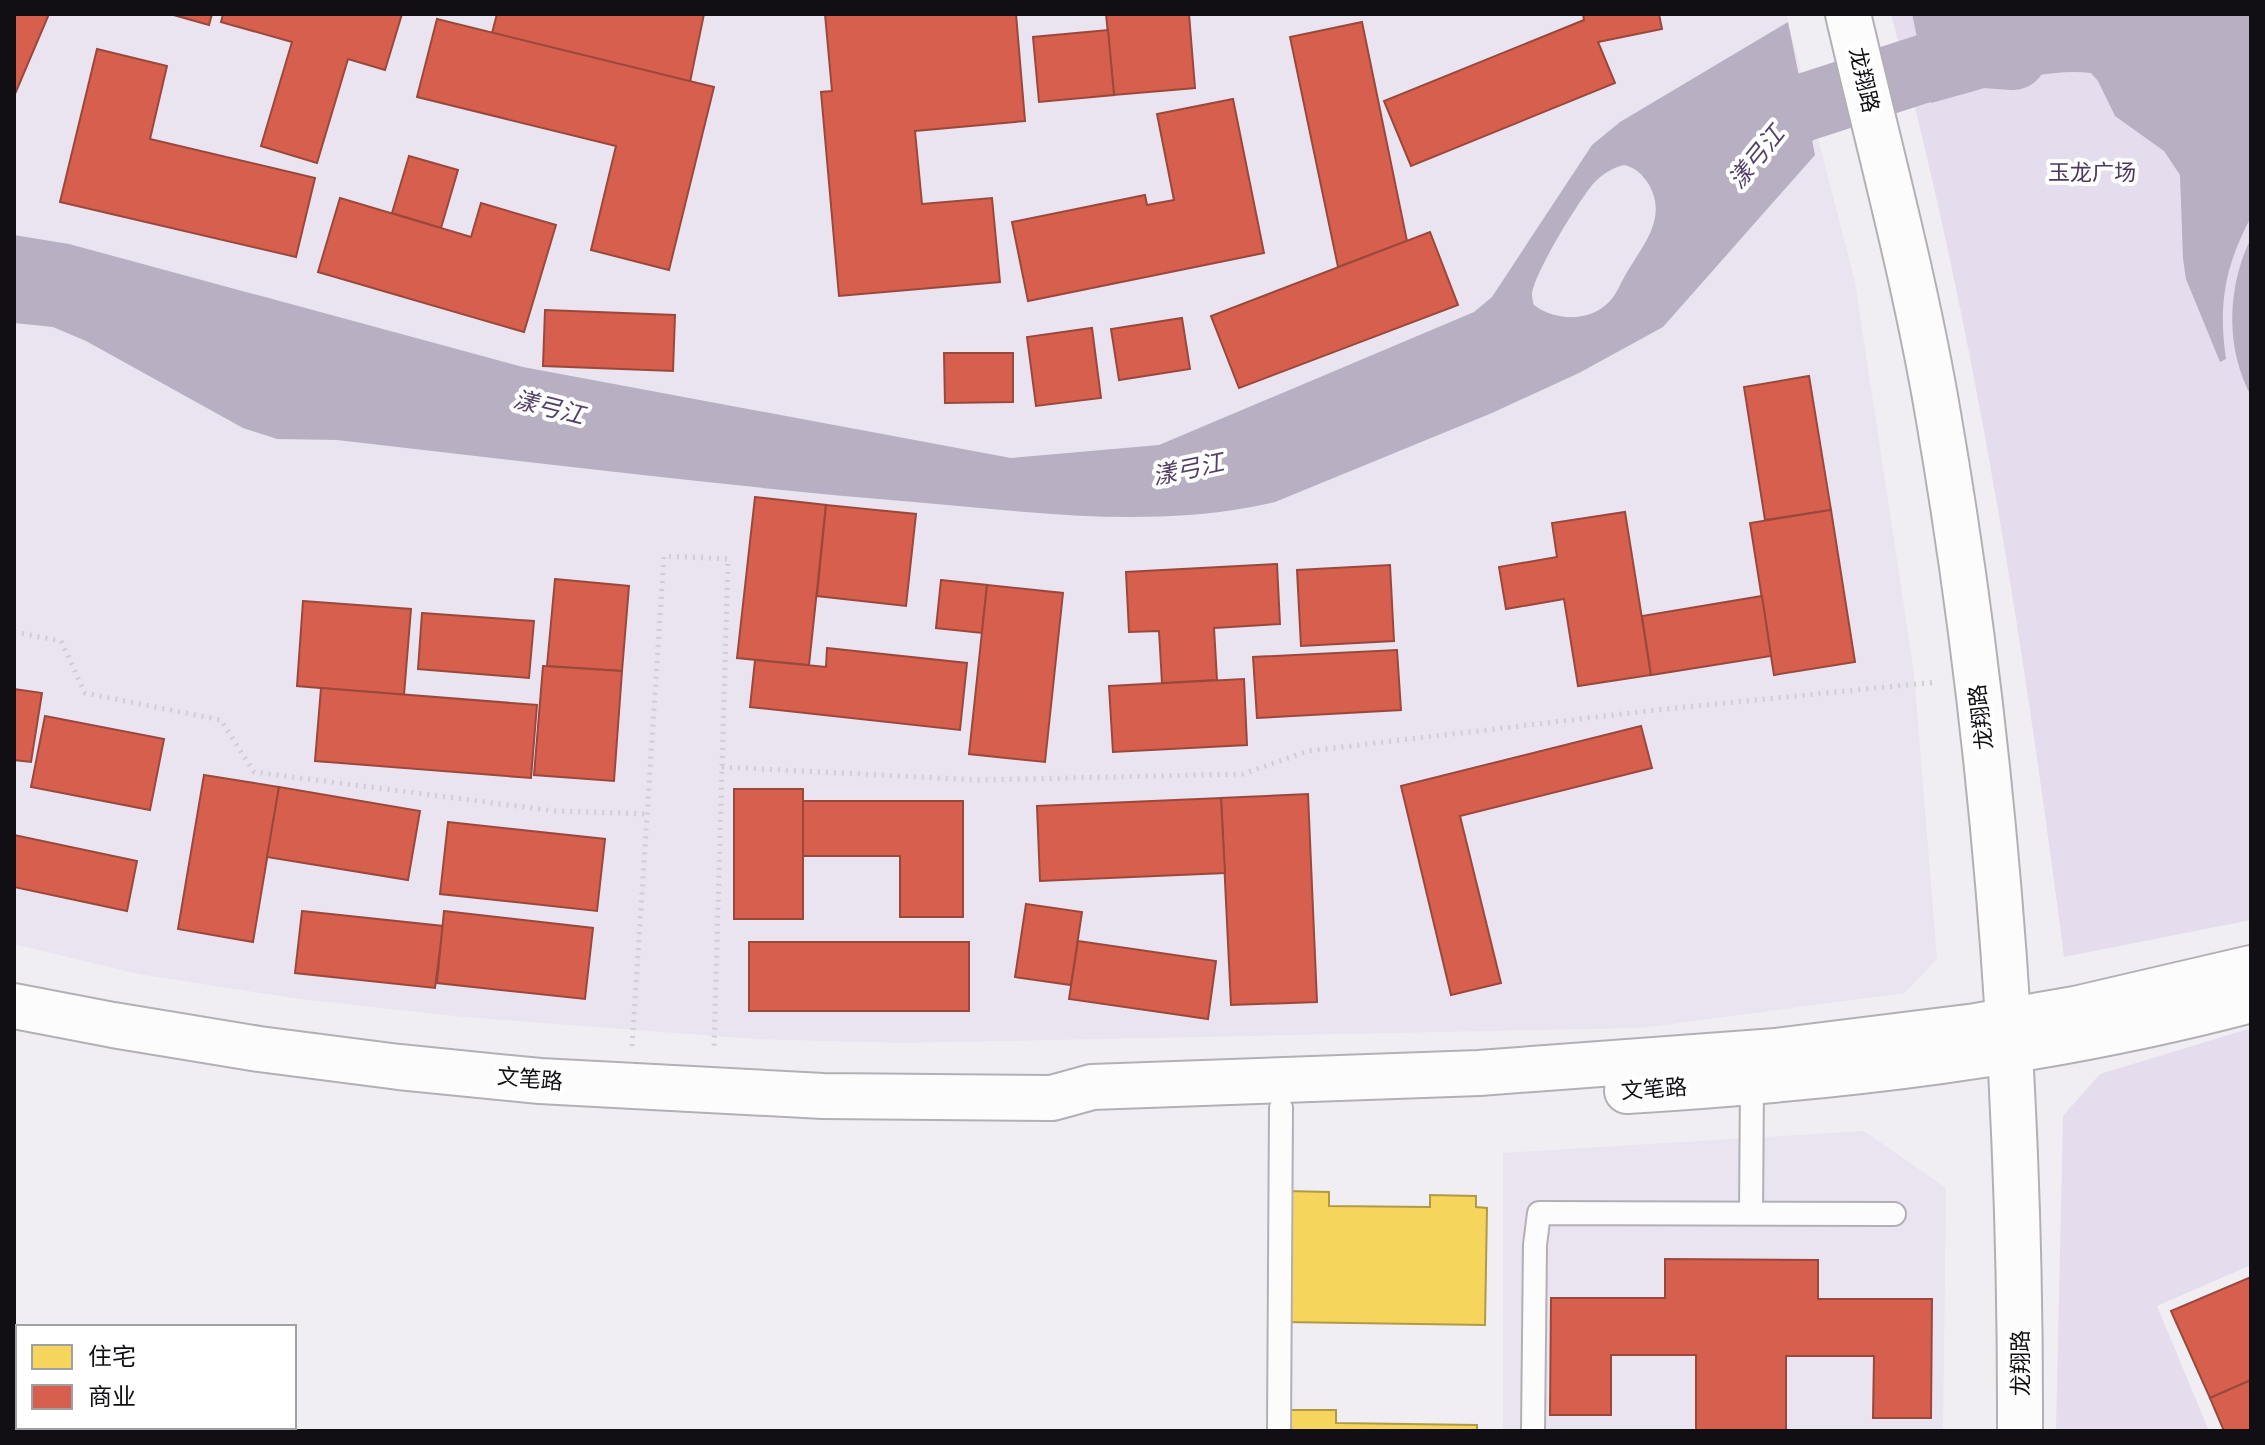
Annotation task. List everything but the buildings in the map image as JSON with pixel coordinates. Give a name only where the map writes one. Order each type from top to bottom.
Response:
[{"type":"street","name":"龙翔路","points":[[1848,14],[1908,265],[1937,410],[1961,555],[1976,678],[1996,849],[2011,1036],[2020,1278],[2020,1431]]},
{"type":"street","name":"文笔路","points":[[1052,1098],[1090,1111],[1281,1108],[1495,1099],[1752,1083],[1880,1071],[2011,1036],[2075,1009],[2251,968]]},
{"type":"street","name":"文笔路","points":[[14,1006],[306,1055],[629,1087],[823,1096],[1052,1098],[1092,1087],[1479,1073],[1776,1051],[1890,1038],[2011,1036],[2128,1029],[2251,1000]]},
{"type":"lane","points":[[1751,1213],[1752,1083]]},
{"type":"lane","points":[[1279,1431],[1281,1108]]},
{"type":"lane","points":[[1533,1431],[1535,1245],[1539,1213],[1894,1214]]},
{"type":"path","points":[[629,1087],[664,556],[728,559],[713,1091]]},
{"type":"path","points":[[14,632],[61,641],[85,693],[221,720],[254,772],[555,811],[647,814]]},
{"type":"path","points":[[722,767],[979,780],[1243,774],[1308,751],[1656,710],[1976,678]]},
{"type":"shaded area","points":[[14,14],[1786,14],[1855,282],[1914,673],[1937,959],[1905,993],[1641,1028],[901,1043],[755,1039],[464,1017],[300,999],[138,974],[14,944]]},
{"type":"shaded area","points":[[1864,1131],[1946,1188],[1943,1431],[1503,1431],[1503,1153]]},
{"type":"green space","name":"玉龙广场","points":[[1891,14],[2251,14],[2251,920],[2064,957],[2031,719],[1993,482],[1947,247]]},
{"type":"green space","points":[[2248,1029],[2251,1037],[2251,1265],[2157,1306],[2209,1431],[2056,1431],[2063,1116],[2100,1074]]},
{"type":"water","points":[[1912,14],[2251,14],[2251,217],[2235,252],[2226,286],[2223,320],[2226,359],[2220,362],[2186,279],[2180,175],[2164,151],[2115,116],[2091,73],[2051,73],[1931,103]]},
{"type":"water","points":[[1788,22],[1815,155],[1663,327],[1579,373],[1492,413],[1275,502],[1231,510],[1141,517],[1050,514],[769,489],[337,440],[277,439],[243,428],[86,341],[53,327],[14,323],[14,235],[69,244],[523,367],[1011,458],[1159,445],[1474,312],[1492,297],[1592,145],[1620,122]],"holes":[[[1628,166],[1638,171],[1648,183],[1654,195],[1655,218],[1647,240],[1616,293],[1600,309],[1582,316],[1551,314],[1534,305],[1532,293],[1541,270],[1586,193],[1604,174]]]},
{"type":"water","points":[[2251,238],[2251,396],[2237,358],[2232,317],[2237,277]]},
{"type":"waterway","name":"漾弓江","points":[[1743,174],[1793,111],[1972,53],[2013,56]]}]
